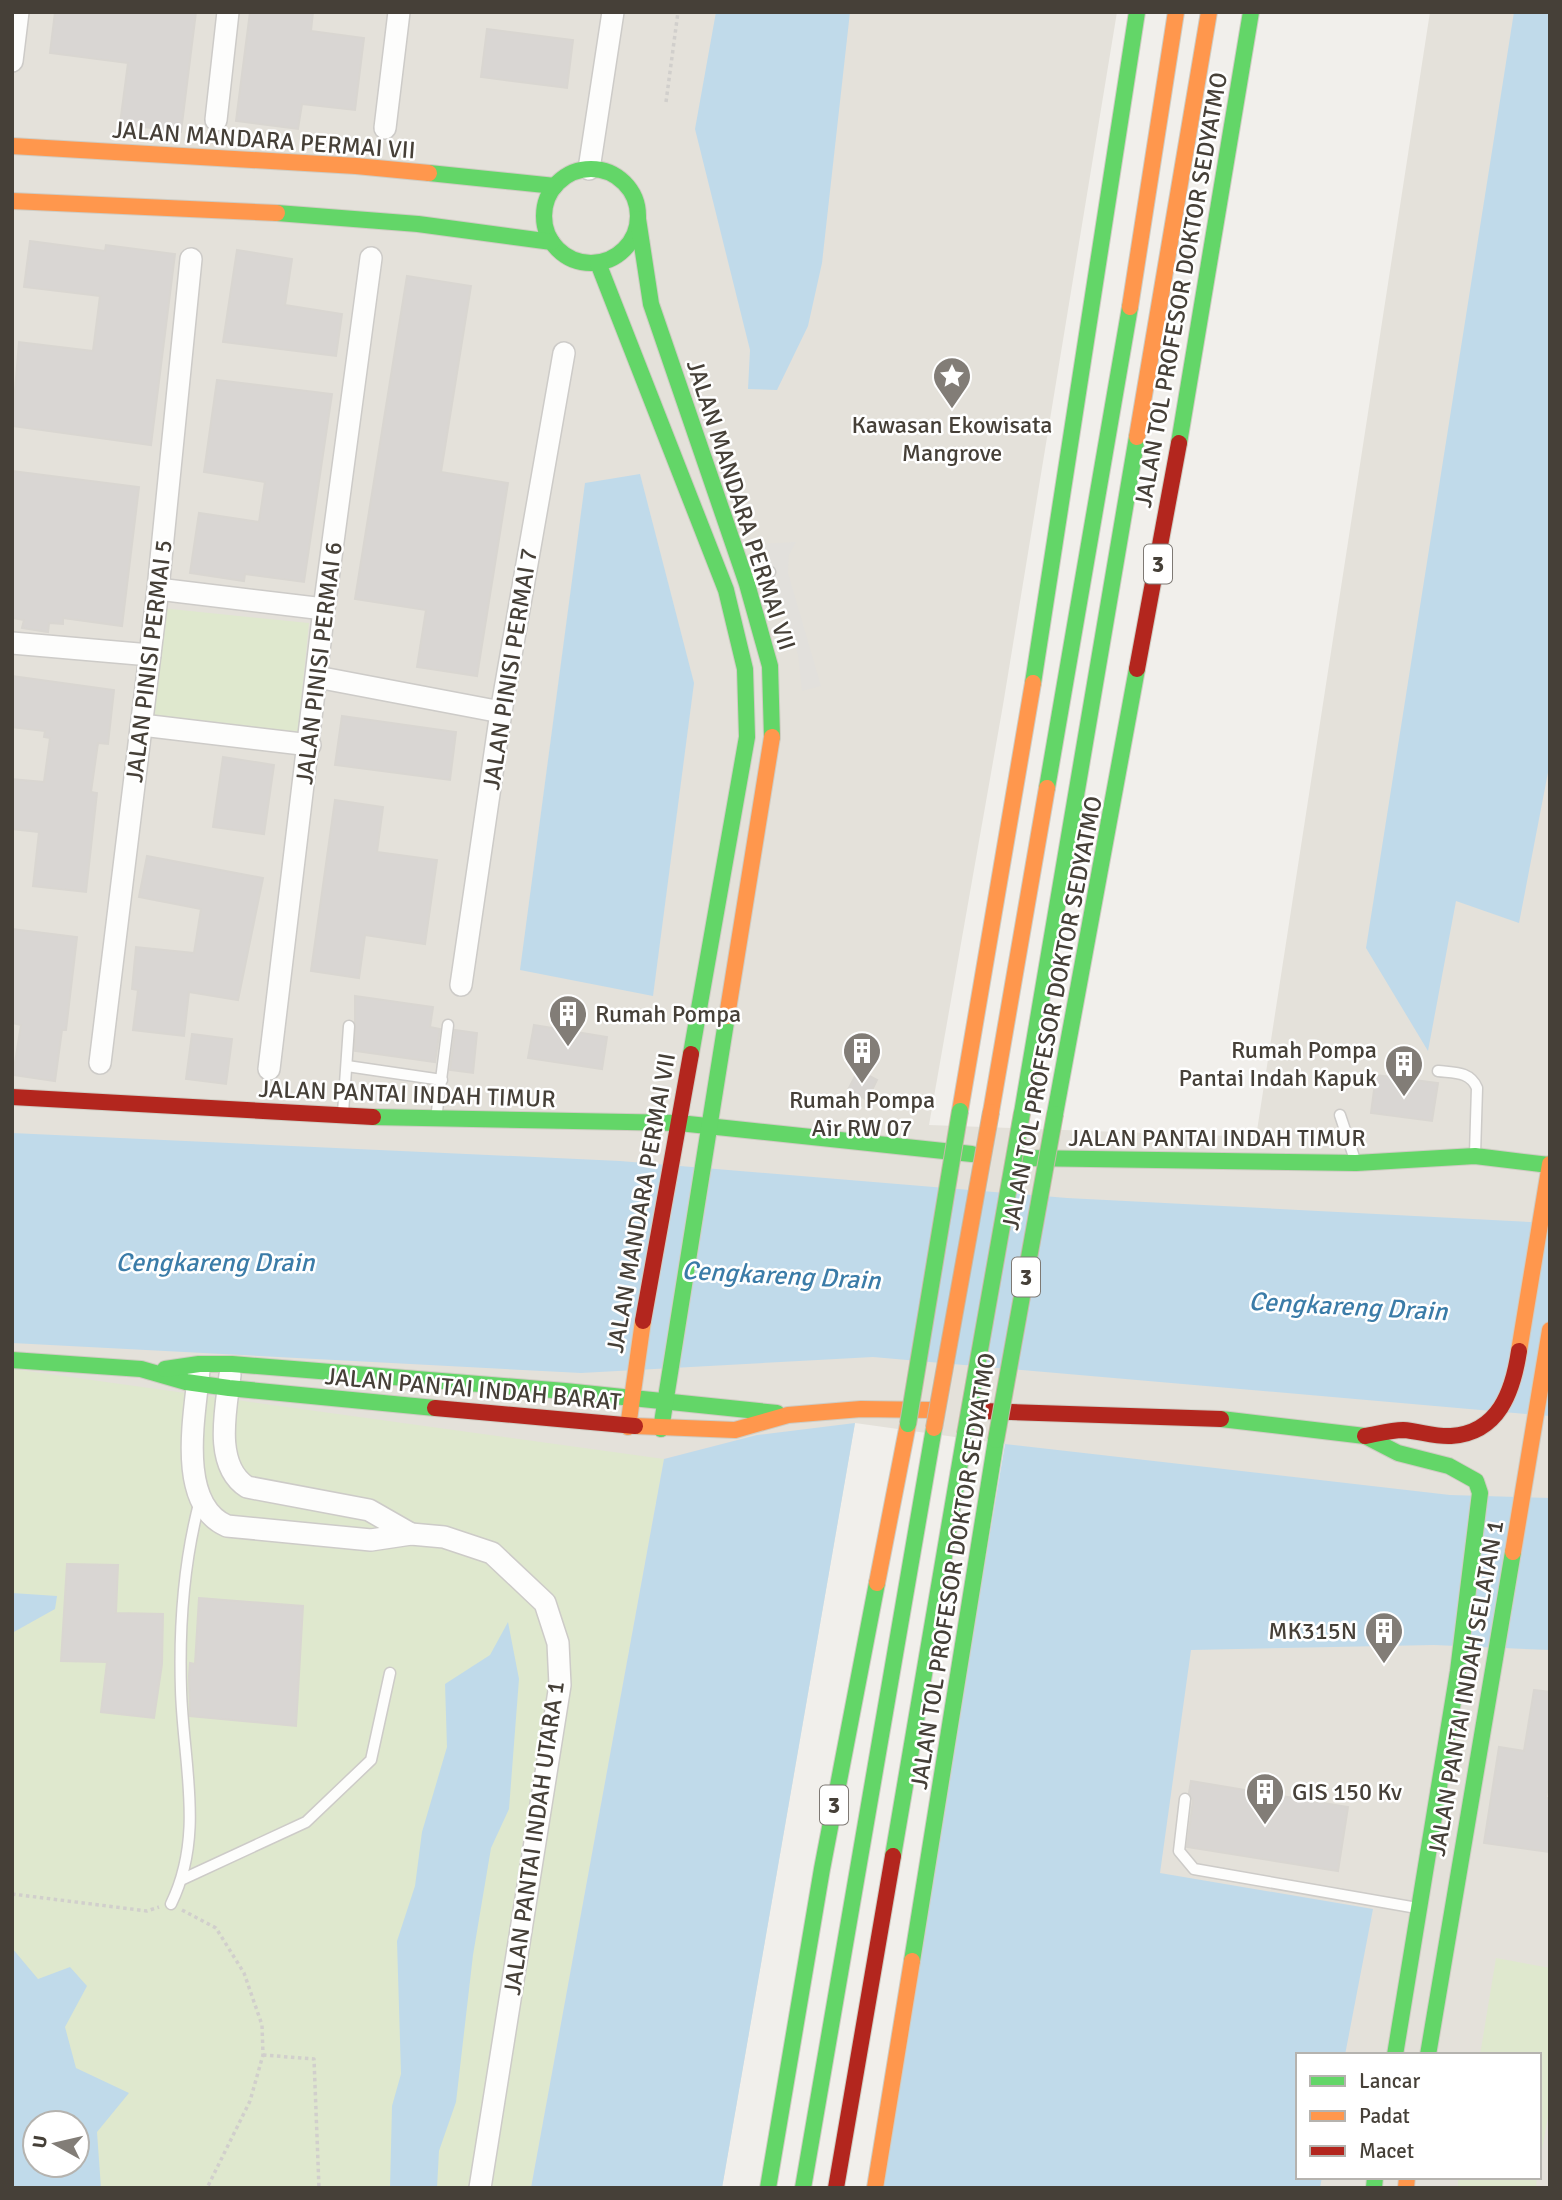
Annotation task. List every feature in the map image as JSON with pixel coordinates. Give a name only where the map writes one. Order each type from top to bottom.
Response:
[{"type":"main road","name":"3","points":[[768,2188],[822,1869],[908,1423],[1045,615],[1137,12]]},
{"type":"main road","name":"JALAN TOL PROFESOR DOKTOR SEDYATMO","points":[[803,2188],[1133,288],[1176,12]]},
{"type":"main road","name":"JALAN TOL PROFESOR DOKTOR SEDYATMO","points":[[835,2188],[1023,1113],[1209,12]]},
{"type":"main road","name":"JALAN TOL PROFESOR DOKTOR SEDYATMO","points":[[875,2188],[996,1440],[1176,461],[1251,12]]},
{"type":"main road","name":"JALAN MANDARA PERMAI VII","points":[[12,146],[356,166],[555,186]]},
{"type":"main road","points":[[589,169],[606,171],[621,179],[631,190],[638,219],[636,232],[621,253],[598,263],[584,263],[566,256],[552,242],[546,229],[544,214],[555,186],[570,174],[589,169]]},
{"type":"main road","points":[[12,201],[362,219],[496,233],[552,242]]},
{"type":"main road","name":"JALAN MANDARA PERMAI VII","points":[[638,219],[651,304],[747,584],[770,666],[772,734],[718,1087],[661,1429]]},
{"type":"main road","name":"JALAN MANDARA PERMAI VII","points":[[598,263],[726,590],[745,668],[747,737],[634,1374],[628,1427]]},
{"type":"main road","name":"JALAN PANTAI INDAH TIMUR","points":[[718,1087],[740,1107],[801,1136]]},
{"type":"main road","name":"JALAN PANTAI INDAH TIMUR","points":[[12,1097],[435,1121],[679,1123],[928,1152],[1057,1160],[1356,1163],[1475,1156],[1550,1165]]},
{"type":"main road","points":[[1523,1488],[1546,1464],[1508,1421],[1550,1165]]},
{"type":"main road","name":"JALAN PANTAI INDAH SELATAN 1","points":[[1428,2053],[1550,1330]]},
{"type":"main road","name":"JALAN PANTAI INDAH BARAT","points":[[12,1360],[199,1374],[229,1388],[661,1429],[735,1430],[788,1415],[861,1409],[1163,1416],[1283,1424],[1365,1436],[1400,1430],[1452,1436],[1508,1421]]},
{"type":"main road","name":"JALAN PANTAI INDAH BARAT","points":[[199,1374],[232,1364],[664,1401],[788,1415]]},
{"type":"main road","name":"JALAN PANTAI INDAH BARAT","points":[[1365,1436],[1398,1453],[1449,1465]]},
{"type":"main road","name":"JALAN PANTAI INDAH SELATAN 1","points":[[1395,2053],[1458,1671],[1480,1493],[1476,1481],[1449,1465]]},
{"type":"street","points":[[12,61],[18,12]]},
{"type":"street","points":[[216,120],[228,12]]},
{"type":"street","points":[[385,128],[399,12]]},
{"type":"street","points":[[589,169],[613,12]]},
{"type":"street","name":"JALAN PINISI PERMAI 6","points":[[269,1069],[310,745],[324,609],[372,258]]},
{"type":"street","name":"JALAN PINISI PERMAI 5","points":[[100,1063],[158,589],[191,259]]},
{"type":"street","name":"JALAN PINISI PERMAI 7","points":[[461,985],[501,712],[564,353]]},
{"type":"street","points":[[158,589],[324,609]]},
{"type":"street","points":[[12,643],[150,655]]},
{"type":"street","points":[[317,677],[501,712]]},
{"type":"street","points":[[142,725],[310,745]]},
{"type":"street","name":"JALAN PANTAI INDAH UTARA 1","points":[[232,1364],[226,1459],[241,1483],[247,1487],[369,1510],[411,1534]]},
{"type":"street","points":[[199,1374],[192,1459],[200,1500]]},
{"type":"street","name":"JALAN PANTAI INDAH UTARA 1","points":[[200,1500],[218,1522],[227,1526],[371,1540],[411,1534],[444,1537],[492,1553],[545,1603],[558,1643],[560,1685],[480,2188]]},
{"type":"lane","points":[[747,584],[771,572]]},
{"type":"lane","points":[[435,1121],[448,1025]]},
{"type":"lane","points":[[343,1116],[349,1026]]},
{"type":"lane","points":[[346,1066],[442,1080]]},
{"type":"lane","points":[[1437,1071],[1464,1074],[1473,1078],[1477,1088],[1475,1156]]},
{"type":"lane","points":[[1340,1115],[1356,1163]]},
{"type":"lane","points":[[171,1904],[183,1879],[192,1821],[181,1689],[190,1537],[200,1500]]},
{"type":"lane","points":[[183,1879],[306,1822],[370,1760],[390,1673]]},
{"type":"lane","points":[[1185,1799],[1179,1851],[1194,1869],[1419,1909]]},
{"type":"path","points":[[666,102],[678,12]]},
{"type":"path","points":[[12,1894],[147,1910],[171,1904],[216,1928],[244,1973],[262,2025],[263,2055],[250,2101],[207,2188]]},
{"type":"path","points":[[263,2055],[314,2060],[319,2188]]},
{"type":"shaded area","points":[[12,12],[1117,12],[1003,705],[929,1125],[1256,1137],[1430,12],[1550,12],[1550,2188],[1099,2188],[1005,1444],[855,1423],[722,2188],[12,2188]]},
{"type":"shaded area","points":[[796,542],[789,555],[788,573],[821,686],[802,691],[798,655],[759,544]]},
{"type":"green space","points":[[161,608],[309,623],[298,732],[150,717]]},
{"type":"green space","points":[[12,1369],[664,1459],[531,2188],[12,2188]]},
{"type":"green space","points":[[1496,1958],[1550,1968],[1550,2106],[1541,2155],[1541,2053],[1480,2053]]},
{"type":"green space","points":[[1458,2179],[1537,2179],[1536,2188],[1458,2188]]},
{"type":"water","points":[[716,12],[850,12],[822,263],[808,326],[777,390],[748,389],[750,350],[695,129]]},
{"type":"water","points":[[1514,12],[1550,12],[1550,762],[1519,923],[1456,901],[1428,1051],[1366,948]]},
{"type":"water","points":[[640,474],[694,683],[653,996],[520,970],[585,483]]},
{"type":"water","name":"Cengkareng Drain","points":[[12,1133],[620,1161],[1067,1198],[1550,1223],[1550,1416],[873,1357],[581,1373],[12,1343]]},
{"type":"water","points":[[855,1423],[722,2188],[531,2188],[664,1459],[757,1435]]},
{"type":"water","points":[[1005,1444],[1450,1495],[1550,1498],[1550,1650],[1434,1645],[1191,1650],[1160,1873],[1373,1909],[1345,2053],[1296,2053],[1296,2179],[1322,2179],[1320,2188],[879,2188]]},
{"type":"water","points":[[12,1593],[57,1596],[55,1609],[12,1633]]},
{"type":"water","points":[[508,1622],[519,1679],[509,1809],[491,1848],[473,1955],[456,2102],[439,2151],[437,2188],[390,2188],[392,2106],[401,2074],[397,1941],[415,1886],[422,1832],[447,1747],[445,1684],[490,1655]]},
{"type":"water","points":[[12,1948],[38,1979],[70,1967],[87,1986],[65,2027],[76,2068],[129,2093],[97,2132],[101,2188],[12,2188]]},
{"type":"building","points":[[55,12],[196,12],[181,132],[120,124],[128,63],[50,53]]},
{"type":"building","points":[[250,12],[313,12],[311,31],[364,38],[355,110],[302,104],[298,129],[236,121]]},
{"type":"building","points":[[487,29],[573,40],[567,88],[481,77]]},
{"type":"building","points":[[30,241],[105,251],[106,245],[175,254],[151,445],[12,426],[19,342],[93,351],[100,296],[24,287]]},
{"type":"building","points":[[237,250],[292,259],[285,305],[342,314],[336,356],[223,342]]},
{"type":"building","points":[[407,276],[471,286],[441,472],[508,483],[477,676],[417,667],[426,610],[355,599]]},
{"type":"building","points":[[217,380],[332,394],[304,582],[245,574],[244,581],[190,573],[199,513],[259,522],[265,482],[204,472]]},
{"type":"building","points":[[12,471],[139,487],[122,626],[63,618],[63,624],[49,623],[48,632],[22,628],[24,620],[12,618]]},
{"type":"building","points":[[12,676],[114,690],[108,744],[98,743],[91,792],[97,793],[86,892],[33,886],[39,832],[12,829],[12,779],[44,782],[50,738],[44,737],[45,731],[12,727]]},
{"type":"building","points":[[342,716],[456,732],[450,780],[335,765]]},
{"type":"building","points":[[223,757],[274,765],[264,834],[213,827]]},
{"type":"building","points":[[335,800],[383,807],[377,852],[437,860],[425,944],[365,935],[359,978],[311,971]]},
{"type":"building","points":[[147,856],[263,878],[238,1000],[189,992],[184,1036],[133,1030],[138,990],[132,989],[136,947],[194,953],[201,909],[139,897]]},
{"type":"building","points":[[12,929],[77,937],[66,1030],[62,1030],[55,1081],[13,1075],[21,1025],[12,1023]]},
{"type":"building","points":[[355,996],[433,1007],[430,1027],[440,1029],[435,1062],[355,1051]]},
{"type":"building","name":"Rumah Pompa","points":[[534,1025],[607,1037],[602,1069],[528,1058]]},
{"type":"building","points":[[455,1030],[477,1033],[473,1073],[450,1070]]},
{"type":"building","points":[[192,1034],[232,1039],[226,1084],[186,1079]]},
{"type":"building","name":"Rumah Pompa Air RW 07","points":[[858,1070],[877,1080],[867,1100],[848,1090]]},
{"type":"building","name":"Rumah Pompa Pantai Indah Kapuk","points":[[1376,1075],[1438,1083],[1432,1121],[1371,1113]]},
{"type":"building","points":[[67,1564],[118,1565],[116,1613],[163,1614],[162,1664],[154,1718],[101,1712],[107,1662],[61,1661]]},
{"type":"building","points":[[199,1598],[303,1606],[296,1726],[190,1716],[189,1676],[190,1663],[195,1664]]},
{"type":"building","points":[[1534,1690],[1550,1692],[1550,1776],[1546,1798],[1550,1798],[1550,1852],[1484,1843],[1499,1747],[1524,1751]]},
{"type":"building","name":"GIS 150 Kv","points":[[1191,1781],[1348,1807],[1338,1871],[1187,1847],[1193,1800],[1189,1793]]},
{"type":"traffic: fast","points":[[1033,683],[1137,12]]},
{"type":"traffic: fast","points":[[1179,443],[1251,12]]},
{"type":"traffic: fast","points":[[591,169],[609,173],[624,183],[634,198],[638,216],[634,234],[624,249],[609,259],[591,263],[573,259],[558,249],[548,234],[544,216],[548,198],[558,183],[573,173],[591,169]]},
{"type":"traffic: fast","points":[[429,173],[555,186]]},
{"type":"traffic: fast","points":[[277,213],[418,224],[552,242]]},
{"type":"traffic: fast","points":[[638,219],[651,304],[747,584],[770,666],[772,737]]},
{"type":"traffic: fast","points":[[598,263],[726,590],[745,669],[747,737],[691,1054]]},
{"type":"traffic: fast","points":[[1047,788],[1130,307]]},
{"type":"traffic: fast","points":[[1022,1113],[1137,437]]},
{"type":"traffic: fast","points":[[1055,1114],[1137,669]]},
{"type":"traffic: fast","points":[[661,1429],[727,1016]]},
{"type":"traffic: fast","points":[[908,1424],[960,1111]]},
{"type":"traffic: fast","points":[[965,1434],[1022,1113]]},
{"type":"traffic: fast","points":[[996,1440],[1055,1114]]},
{"type":"traffic: fast","points":[[373,1117],[679,1123],[972,1154]]},
{"type":"traffic: fast","points":[[1025,1158],[1356,1163],[1475,1156],[1549,1165]]},
{"type":"traffic: fast","points":[[12,1360],[141,1369],[186,1382],[229,1388],[435,1408]]},
{"type":"traffic: fast","points":[[165,1369],[199,1364],[232,1364],[565,1391],[777,1413]]},
{"type":"traffic: fast","points":[[1221,1419],[1365,1436],[1398,1453],[1449,1466],[1476,1481],[1480,1493],[1458,1671],[1395,2053]]},
{"type":"traffic: fast","points":[[803,2188],[934,1428]]},
{"type":"traffic: fast","points":[[893,1856],[965,1434]]},
{"type":"traffic: fast","points":[[912,1961],[996,1440]]},
{"type":"traffic: fast","points":[[1428,2053],[1513,1552]]},
{"type":"traffic: fast","points":[[768,2188],[822,1869],[877,1583]]},
{"type":"traffic: fast","points":[[1374,2188],[1375,2179]]},
{"type":"traffic: slow","points":[[1130,307],[1176,12]]},
{"type":"traffic: slow","points":[[1137,437],[1209,12]]},
{"type":"traffic: slow","points":[[12,146],[356,166],[429,173]]},
{"type":"traffic: slow","points":[[12,201],[277,213]]},
{"type":"traffic: slow","points":[[960,1111],[1033,683]]},
{"type":"traffic: slow","points":[[727,1016],[772,737]]},
{"type":"traffic: slow","points":[[991,1112],[1047,788]]},
{"type":"traffic: slow","points":[[934,1428],[991,1112]]},
{"type":"traffic: slow","points":[[1519,1351],[1550,1164]]},
{"type":"traffic: slow","points":[[628,1427],[643,1321]]},
{"type":"traffic: slow","points":[[1513,1552],[1550,1330]]},
{"type":"traffic: slow","points":[[635,1426],[735,1430],[788,1415],[861,1409],[932,1410]]},
{"type":"traffic: slow","points":[[877,1583],[908,1424]]},
{"type":"traffic: slow","points":[[875,2188],[912,1961]]},
{"type":"traffic: slow","points":[[1406,2188],[1407,2179]]},
{"type":"traffic: jam","points":[[1137,669],[1179,443]]},
{"type":"traffic: jam","points":[[643,1321],[691,1054]]},
{"type":"traffic: jam","points":[[12,1097],[373,1117]]},
{"type":"traffic: jam","points":[[1365,1436],[1403,1430],[1451,1436],[1481,1427],[1492,1418],[1508,1395],[1519,1351]]},
{"type":"traffic: jam","points":[[435,1408],[635,1426]]},
{"type":"traffic: jam","points":[[982,1411],[1221,1419]]},
{"type":"traffic: jam","points":[[836,2188],[893,1856]]},
{"type":"place","name":"Kawasan Ekowisata Mangrove","points":[[952,410]]},
{"type":"place","name":"Rumah Pompa","points":[[568,1048]]},
{"type":"place","name":"Rumah Pompa Air RW 07","points":[[862,1085]]},
{"type":"place","name":"Rumah Pompa Pantai Indah Kapuk","points":[[1404,1098]]},
{"type":"place","name":"MK315N","points":[[1384,1665]]},
{"type":"place","name":"GIS 150 Kv","points":[[1265,1826]]}]
